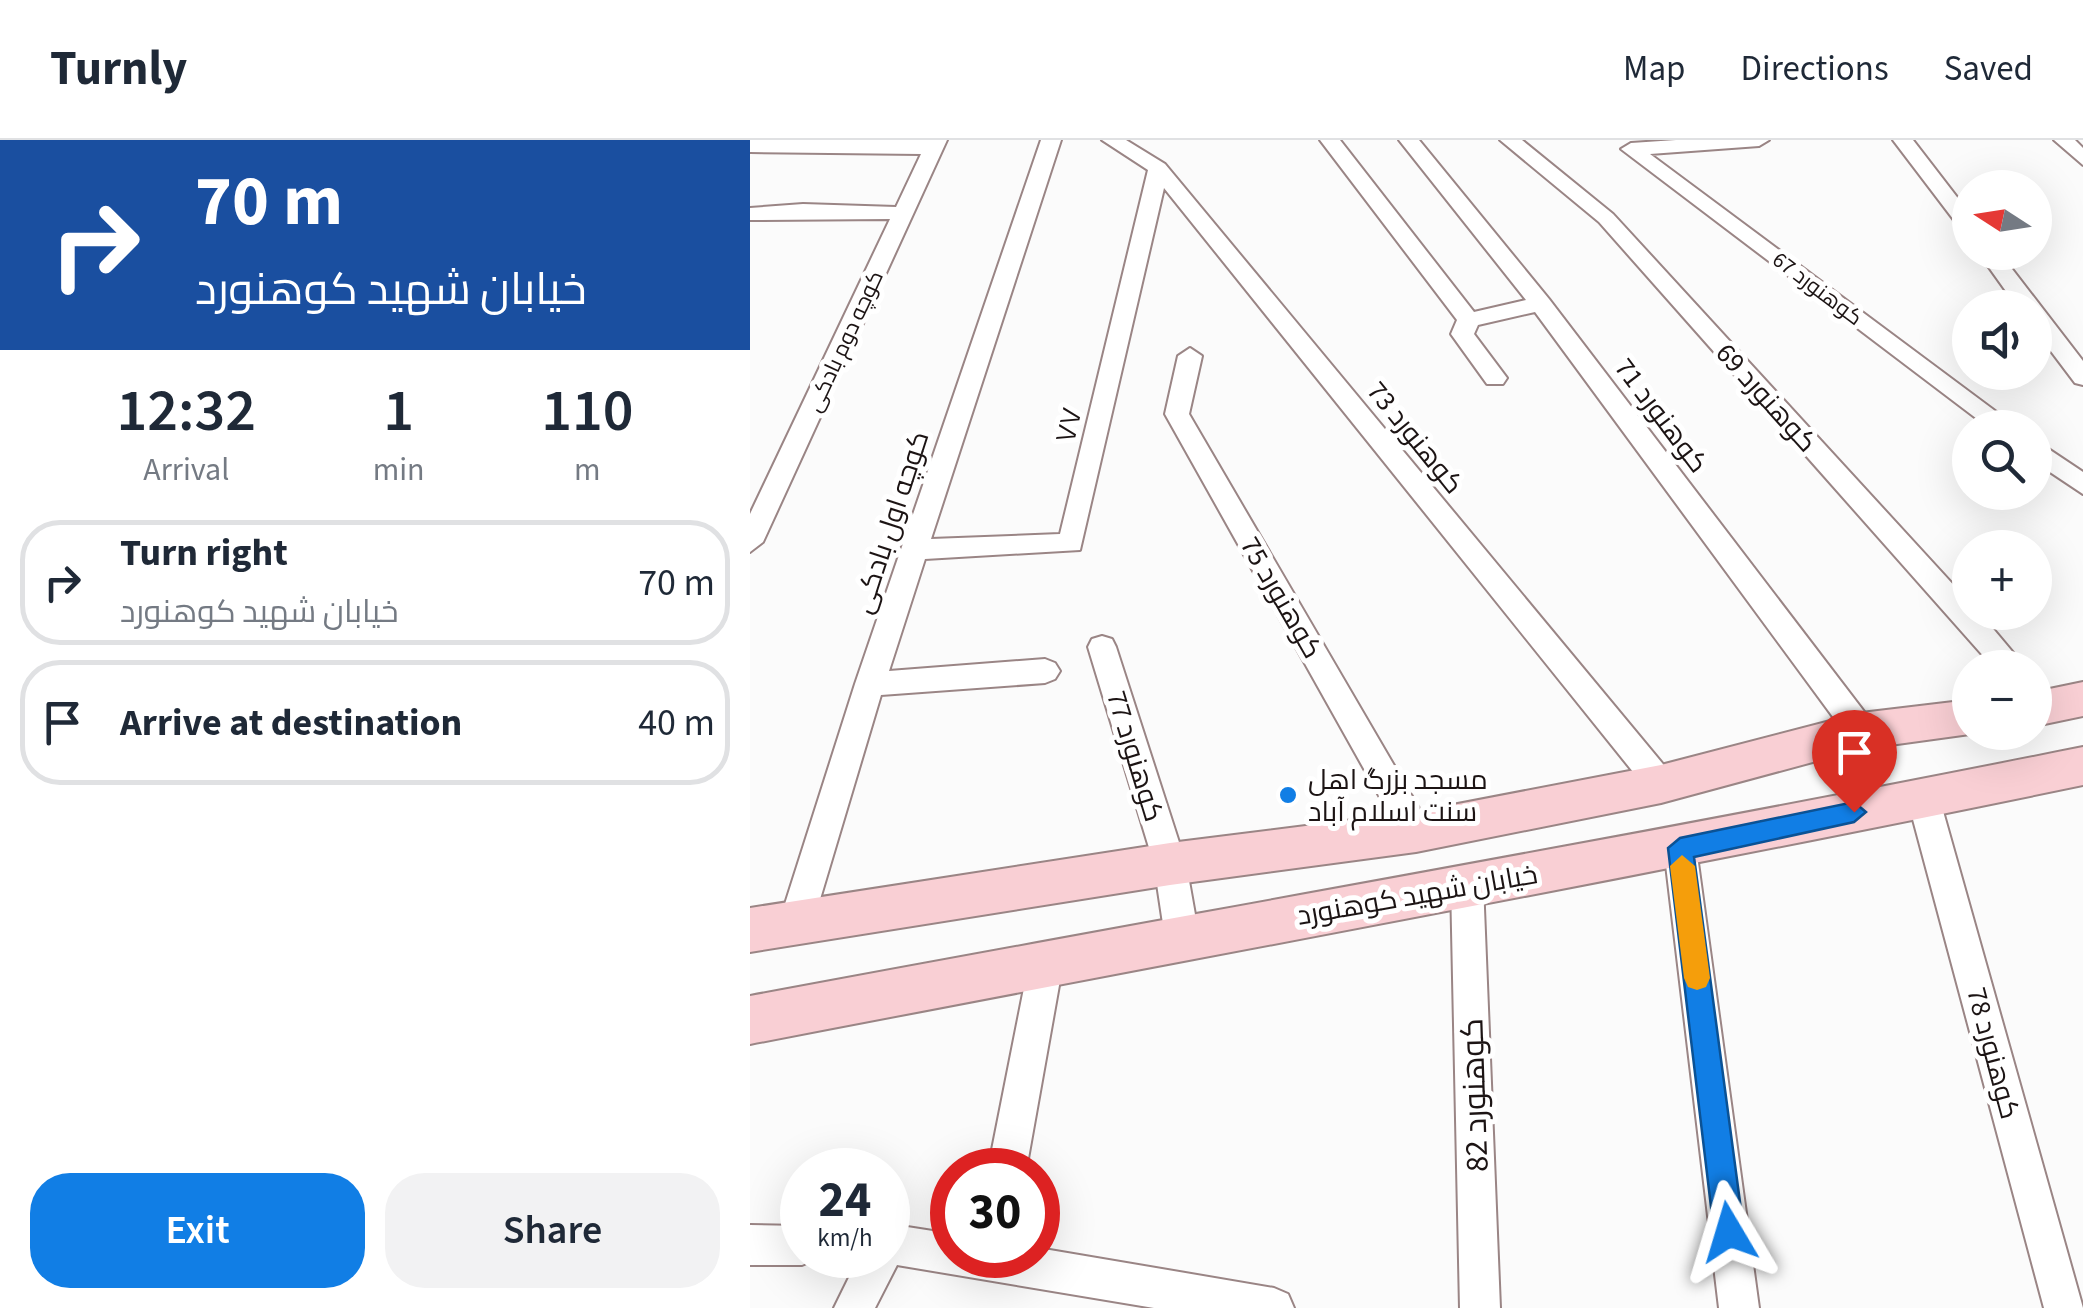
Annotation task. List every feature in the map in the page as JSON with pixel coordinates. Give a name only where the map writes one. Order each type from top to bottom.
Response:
[{"type":"main road","points":[[750,930],[795,926],[1170,864],[1416,832],[1661,784],[1861,730],[1952,719]]},
{"type":"main road","name":"خیابان شهید کوهنورد","points":[[750,1020],[1467,883],[1680,848],[2083,766]]},
{"type":"street","name":"کوچه اول بادکی","points":[[795,926],[870,684],[1052,140]]},
{"type":"street","name":"کوهنورد 73","points":[[1112,140],[1158,168],[1661,784]]},
{"type":"street","points":[[1330,140],[1469,320]]},
{"type":"street","name":"کوهنورد 71","points":[[1409,140],[1541,304],[1861,730]]},
{"type":"street","name":"کوهنورد 69","points":[[1510,140],[1606,218],[1996,650]]},
{"type":"street","name":"کوهنورد 67","points":[[1759,140],[1631,149],[1982,410]]},
{"type":"street","points":[[1903,140],[1952,204]]},
{"type":"street","points":[[2064,140],[2083,160]]},
{"type":"street","points":[[750,146],[935,144]]},
{"type":"street","name":"کوچه دوم بادکی","points":[[750,542],[935,144]]},
{"type":"street","name":"۷۷","points":[[914,550],[1071,544],[1158,168]]},
{"type":"street","points":[[750,214],[803,210],[904,213]]},
{"type":"street","points":[[1469,320],[1541,304]]},
{"type":"street","points":[[1469,320],[1462,334],[1496,378]]},
{"type":"street","points":[[2052,336],[2083,377]]},
{"type":"street","name":"کوهنورد 75","points":[[1190,356],[1177,414],[1416,832]]},
{"type":"street","points":[[2052,462],[2083,485]]},
{"type":"street","name":"کوهنورد 77","points":[[1102,647],[1170,864],[1182,937]]},
{"type":"street","points":[[870,684],[1045,671]]},
{"type":"street","name":"کوهنورد 78","points":[[1923,797],[2064,1308]]},
{"type":"street","points":[[1680,848],[1739,1308]]},
{"type":"street","name":"کوهنورد 82","points":[[1467,883],[1480,1308]]},
{"type":"street","points":[[1012,1148],[1046,963]]},
{"type":"street","points":[[750,1245],[780,1245]]},
{"type":"street","points":[[1060,1277],[1140,1296],[1274,1308]]},
{"type":"street","points":[[854,1308],[869,1278]]},
{"type":"slow traffic","points":[[1682,866],[1697,978]]},
{"type":"place","name":"مسجد بزرگ اهل سنت اسلام آباد","points":[[1288,795]]},
{"type":"route","points":[[1729,1232],[1680,848],[1854,812]]}]
